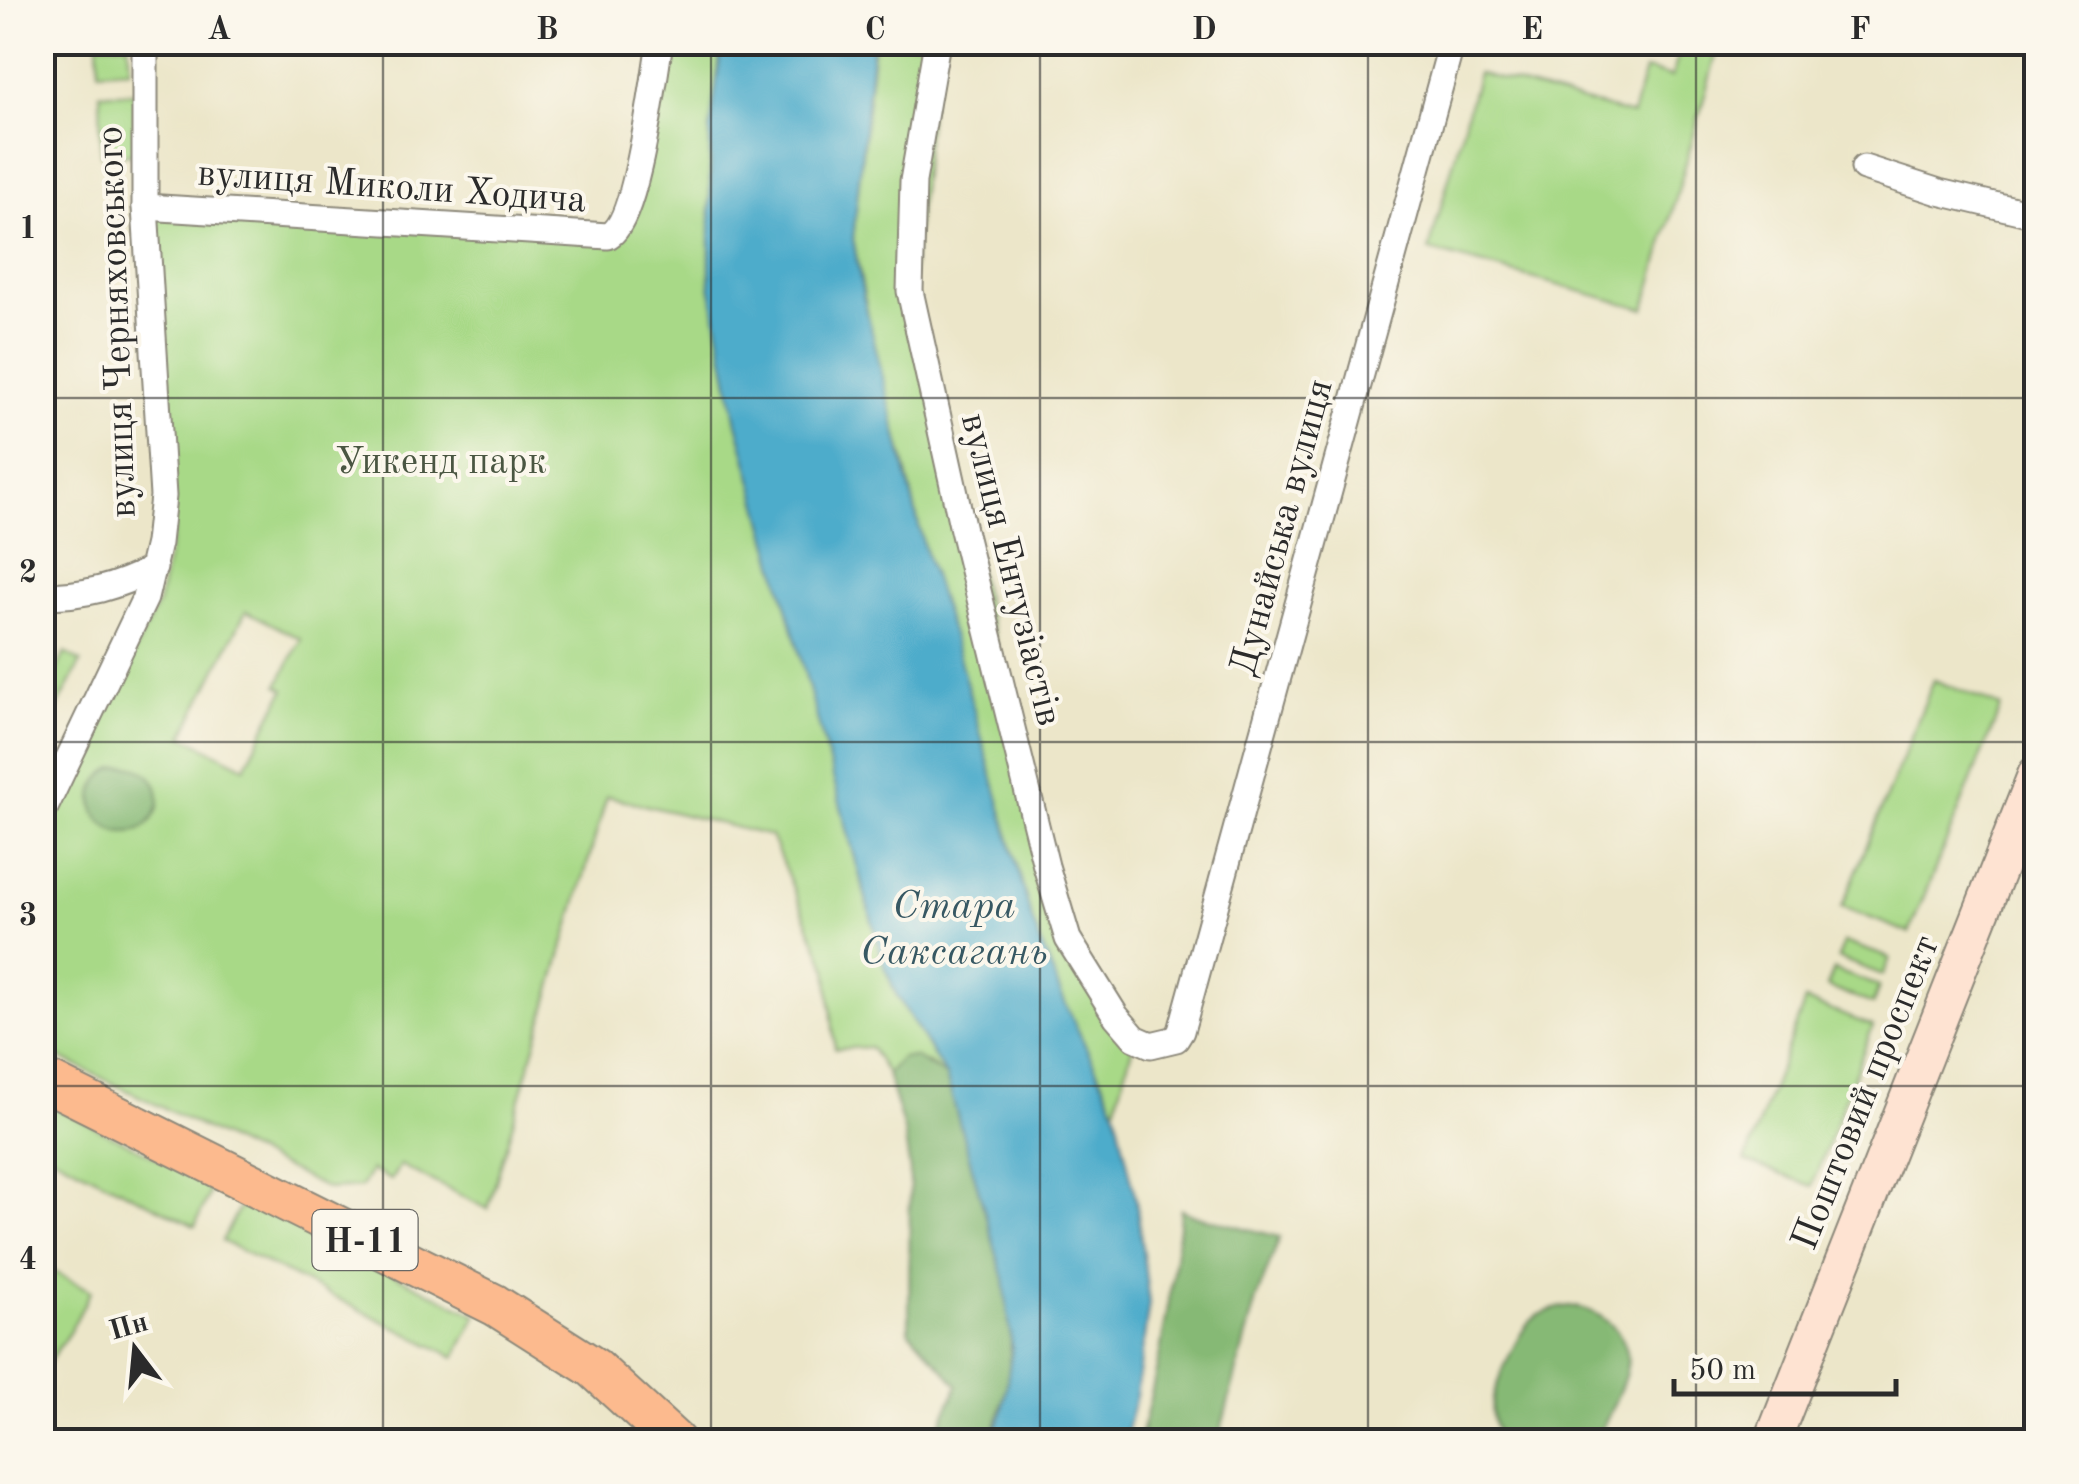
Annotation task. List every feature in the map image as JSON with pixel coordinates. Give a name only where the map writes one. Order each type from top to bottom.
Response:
[{"type":"main road","name":"Н-11","points":[[42,1080],[495,1304],[594,1368],[667,1439]]},
{"type":"street","name":"вулиця Черняховського","points":[[42,814],[140,610],[154,568],[163,496],[145,207],[145,42]]},
{"type":"street","name":"вулиця Миколи Ходича","points":[[145,207],[615,234],[625,219],[634,187],[660,42]]},
{"type":"street","name":"вулиця Ентузіастів","points":[[937,42],[912,182],[910,291],[939,429],[1046,866],[1068,939],[1116,1016],[1135,1038],[1151,1045],[1176,1039],[1181,1031]]},
{"type":"street","name":"Дунайська вулиця","points":[[1181,1031],[1452,42]]},
{"type":"street","points":[[1864,168],[1939,192],[2036,215]]},
{"type":"street","points":[[42,596],[82,595],[119,586],[154,568]]},
{"type":"street","name":"Поштовий проспект","points":[[1772,1442],[2036,774]]},
{"type":"green space","points":[[1682,42],[1718,48],[1645,309],[1429,250],[1478,73],[1632,115],[1645,70],[1672,77]]},
{"type":"green space","points":[[98,43],[128,43],[130,69],[99,71]]},
{"type":"green space","name":"Уикенд парк","points":[[660,43],[722,43],[710,129],[710,285],[737,423],[884,964],[896,994],[946,1076],[929,1063],[901,1058],[887,1074],[870,1047],[835,1049],[827,968],[771,836],[607,796],[488,1209],[400,1165],[391,1180],[371,1170],[361,1187],[328,1189],[43,1049],[42,844],[158,603],[173,532],[154,214],[615,233]],"holes":[[[246,611],[301,639],[278,685],[285,689],[245,767],[183,736]]]},
{"type":"green space","points":[[874,43],[937,43],[910,291],[1068,939],[1135,1038],[1115,1109],[1061,994],[1033,923],[924,547],[878,367],[853,239]]},
{"type":"green space","points":[[100,93],[134,93],[135,154],[101,155]]},
{"type":"green space","points":[[65,653],[81,662],[43,736],[43,698]]},
{"type":"green space","points":[[1934,680],[2001,707],[1909,933],[1842,907]]},
{"type":"green space","points":[[126,766],[149,776],[159,799],[149,822],[126,832],[103,822],[93,799],[103,776]]},
{"type":"green space","points":[[1844,942],[1890,958],[1883,975],[1838,958]]},
{"type":"green space","points":[[1834,970],[1879,986],[1873,1004],[1827,987]]},
{"type":"green space","points":[[1805,1001],[1873,1026],[1812,1186],[1745,1161]]},
{"type":"green space","points":[[915,1057],[946,1076],[1004,1279],[1012,1322],[1008,1384],[992,1441],[933,1441],[958,1385],[909,1331],[910,1172],[904,1130],[887,1074],[901,1058]]},
{"type":"green space","points":[[42,1101],[206,1182],[209,1194],[195,1226],[43,1151]]},
{"type":"green space","points":[[248,1204],[477,1315],[455,1357],[222,1241],[238,1210]]},
{"type":"green space","points":[[1181,1209],[1280,1237],[1256,1299],[1218,1441],[1139,1441],[1165,1326]]},
{"type":"green space","points":[[43,1266],[91,1291],[43,1371]]},
{"type":"green space","points":[[1570,1306],[1604,1319],[1626,1347],[1624,1380],[1600,1433],[1594,1441],[1502,1441],[1494,1424],[1492,1404],[1512,1351],[1532,1320],[1547,1311]]},
{"type":"water","name":"Стара Саксагань","points":[[722,43],[873,43],[853,239],[863,295],[924,547],[960,660],[1033,923],[1061,994],[1115,1109],[1136,1199],[1149,1303],[1136,1396],[1124,1441],[992,1441],[1003,1409],[1012,1348],[1004,1279],[946,1076],[896,994],[884,965],[737,423],[710,285],[710,129]]}]
